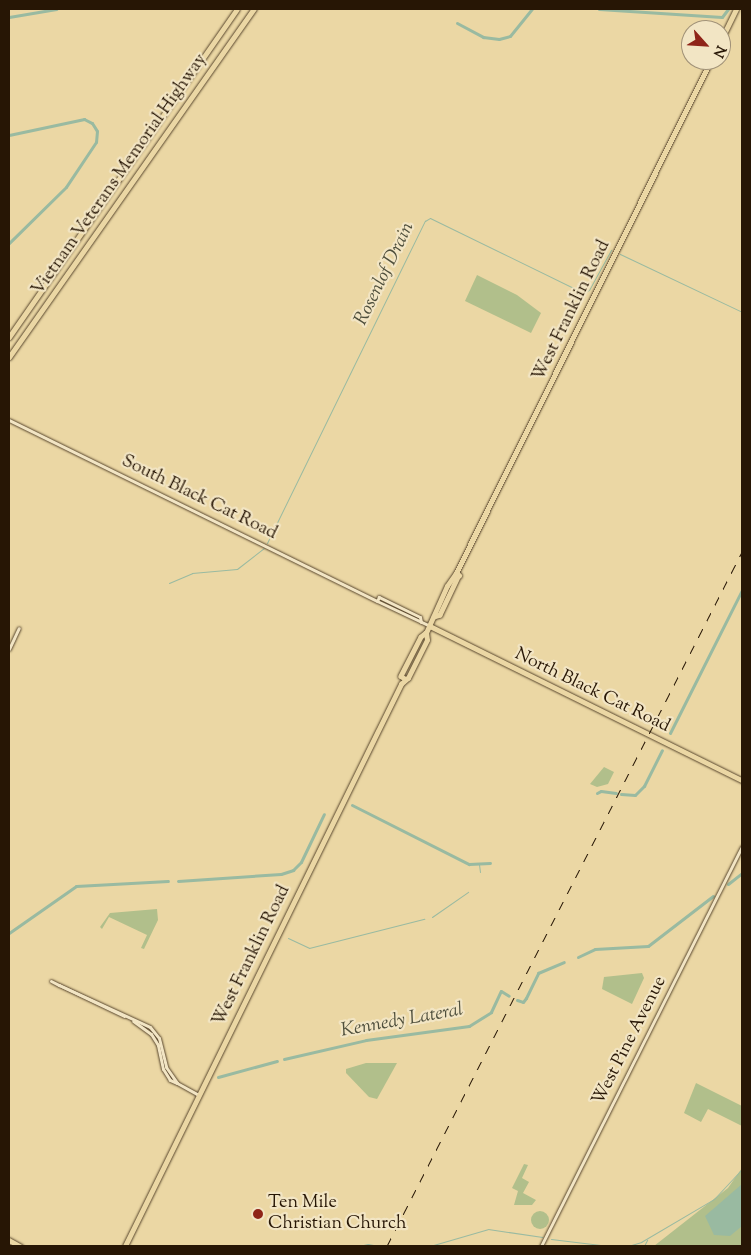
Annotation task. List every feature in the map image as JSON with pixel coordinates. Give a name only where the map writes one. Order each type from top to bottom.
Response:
[{"type":"highway","name":"Vietnam Veterans Memorial Highway","points":[[9,337],[238,9]]},
{"type":"highway","name":"Vietnam Veterans Memorial Highway","points":[[9,357],[254,9]]},
{"type":"main road","name":"West Franklin Road","points":[[125,1246],[404,678],[408,678],[422,648],[426,633],[434,617],[440,615],[459,575],[456,573],[706,70]]},
{"type":"main road","name":"North Black Cat Road","points":[[430,626],[742,780]]},
{"type":"main road","points":[[9,1240],[20,1246]]},
{"type":"street","name":"South Black Cat Road","points":[[9,420],[430,626]]},
{"type":"street","name":"South Black Cat Road","points":[[377,600],[379,597],[390,602],[420,617],[421,622]]},
{"type":"street","points":[[9,649],[19,628]]},
{"type":"street","name":"West Pine Avenue","points":[[541,1246],[742,847]]},
{"type":"street","points":[[51,981],[124,1016],[151,1034],[158,1045],[163,1069],[170,1080],[199,1096]]},
{"type":"shaded area","points":[[477,275],[517,295],[541,313],[531,333],[465,301]]},
{"type":"shaded area","points":[[604,767],[614,772],[608,784],[597,787],[590,784]]},
{"type":"shaded area","points":[[157,909],[158,920],[144,949],[141,948],[147,935],[109,917],[102,929],[100,927],[110,913]]},
{"type":"shaded area","points":[[642,973],[644,978],[632,1004],[602,989],[604,977]]},
{"type":"shaded area","points":[[366,1063],[397,1063],[377,1099],[369,1097],[346,1073],[346,1069]]},
{"type":"shaded area","points":[[696,1083],[742,1106],[742,1126],[708,1109],[701,1122],[684,1113]]},
{"type":"shaded area","points":[[524,1164],[528,1165],[522,1178],[529,1182],[523,1193],[536,1200],[532,1205],[514,1205],[518,1191],[512,1188]]},
{"type":"shaded area","points":[[742,1168],[741,1246],[654,1246],[728,1188]]},
{"type":"shaded area","points":[[742,1184],[742,1226],[730,1236],[714,1235],[705,1216]]},
{"type":"shaded area","points":[[536,1211],[544,1211],[549,1216],[547,1227],[536,1229],[531,1224],[531,1216]]},
{"type":"waterway","points":[[9,17],[56,9]]},
{"type":"waterway","points":[[457,23],[483,37],[499,39],[510,36],[532,9]]},
{"type":"waterway","points":[[599,9],[722,17],[728,9]]},
{"type":"waterway","points":[[9,135],[84,119],[92,123],[97,131],[96,142],[66,187],[9,243]]},
{"type":"waterway","name":"Rosenlof Drain","points":[[267,543],[425,221],[430,218],[584,293],[589,290],[611,250]]},
{"type":"waterway","name":"Rosenlof Drain","points":[[620,254],[742,312]]},
{"type":"waterway","name":"Rosenlof Drain","points":[[169,583],[192,573],[237,569],[264,548]]},
{"type":"waterway","points":[[670,733],[742,590]]},
{"type":"waterway","points":[[621,794],[635,795],[644,786],[662,750]]},
{"type":"waterway","points":[[597,793],[601,791],[616,793]]},
{"type":"waterway","points":[[352,805],[469,864],[490,863]]},
{"type":"waterway","points":[[178,881],[281,874],[293,870],[301,862],[324,814]]},
{"type":"waterway","points":[[479,864],[480,872]]},
{"type":"waterway","name":"Kennedy Lateral","points":[[728,884],[742,873]]},
{"type":"waterway","points":[[9,933],[76,886],[168,881]]},
{"type":"waterway","points":[[432,917],[468,892]]},
{"type":"waterway","name":"Kennedy Lateral","points":[[578,957],[595,949],[648,946],[713,896]]},
{"type":"waterway","points":[[288,938],[309,948],[424,919]]},
{"type":"waterway","name":"Kennedy Lateral","points":[[517,1000],[523,1002],[538,973],[564,962]]},
{"type":"waterway","name":"Kennedy Lateral","points":[[284,1059],[366,1040],[469,1026],[491,1012],[501,991],[509,996]]},
{"type":"waterway","name":"Kennedy Lateral","points":[[218,1077],[277,1061]]},
{"type":"waterway","points":[[628,1246],[641,1242],[714,1199],[742,1169]]},
{"type":"waterway","points":[[430,1246],[488,1229],[542,1237]]},
{"type":"waterway","points":[[551,1239],[609,1246]]},
{"type":"waterway","points":[[644,1246],[647,1240]]},
{"type":"waterway","points":[[359,1246],[368,1244],[379,1246]]},
{"type":"railway","points":[[387,1246],[742,552]]},
{"type":"place","name":"Ten Mile Christian Church","points":[[258,1214]]}]
